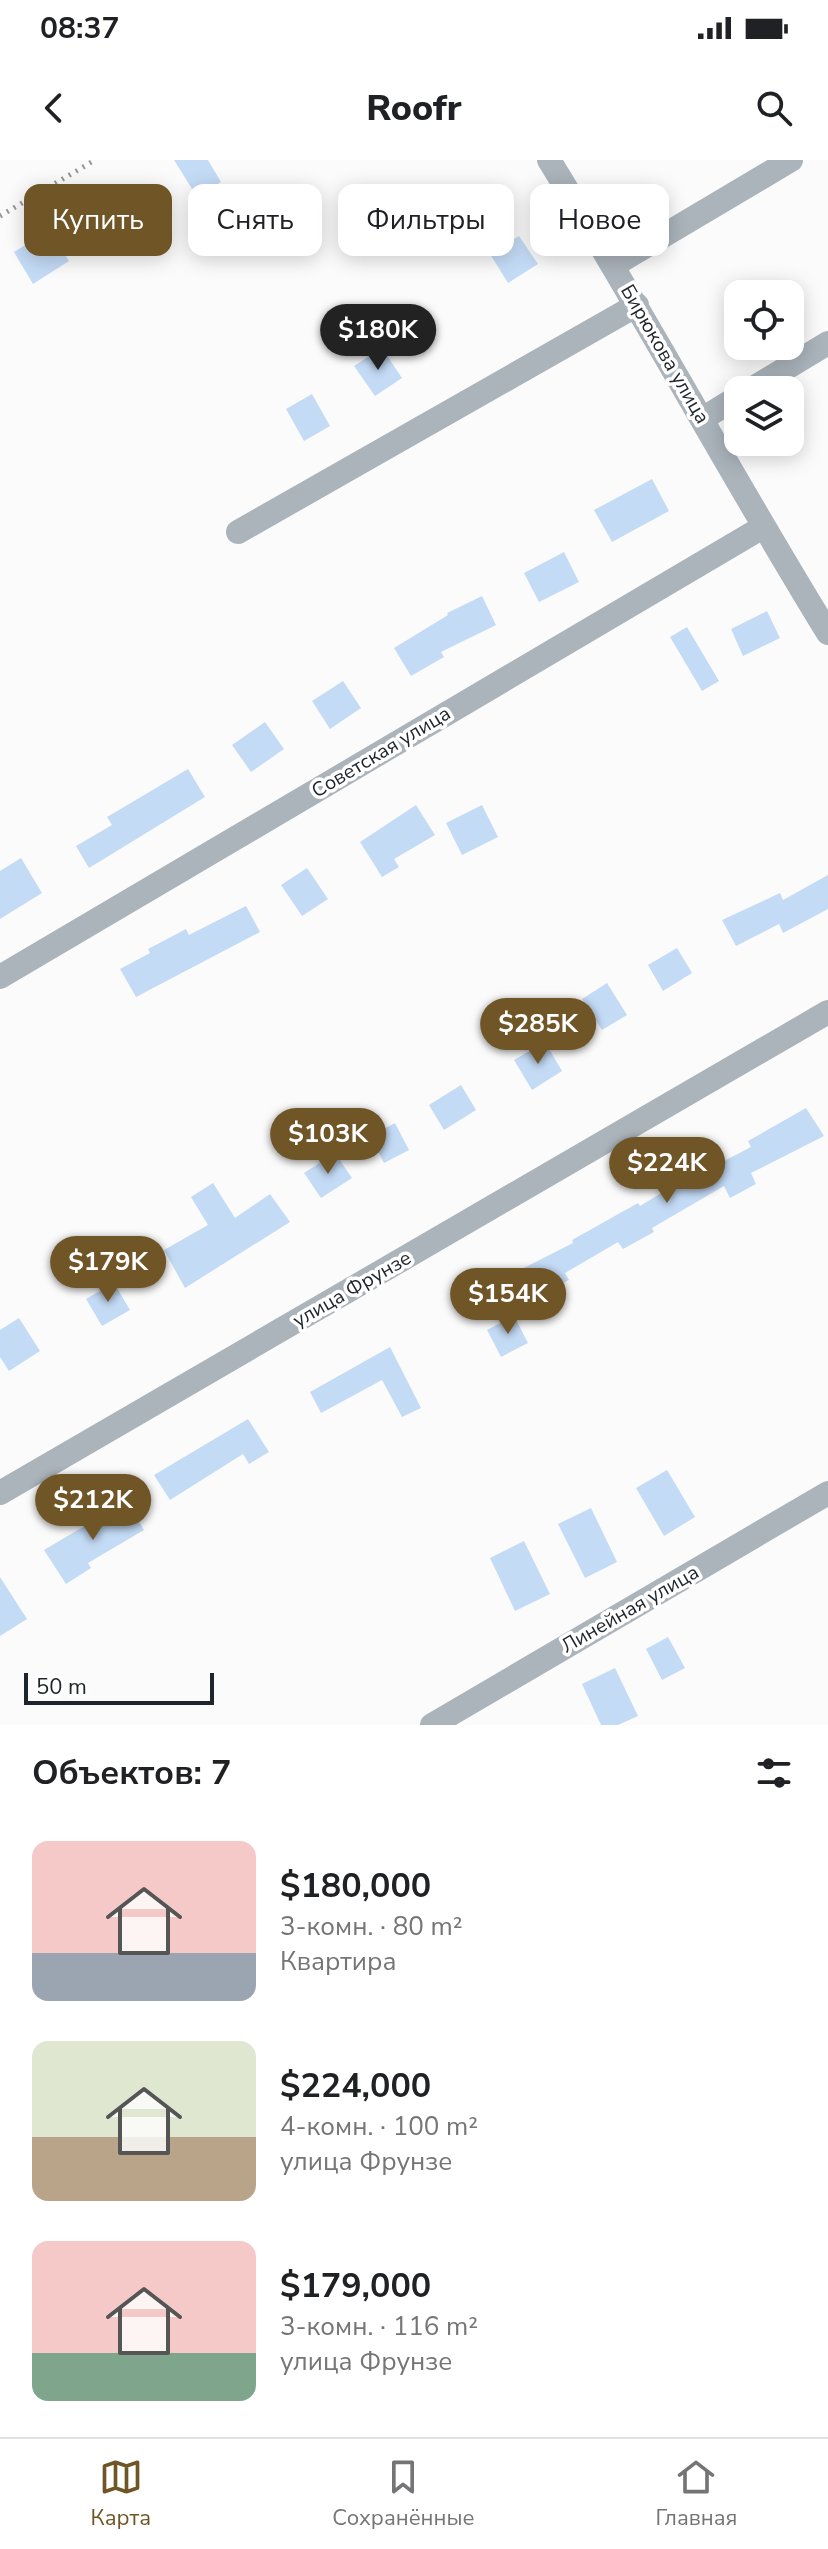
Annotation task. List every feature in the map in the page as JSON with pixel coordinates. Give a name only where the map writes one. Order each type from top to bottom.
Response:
[{"type":"street","name":"Бирюкова улица","points":[[549,160],[614,265],[763,527],[828,633]]},
{"type":"street","points":[[614,265],[791,160]]},
{"type":"street","points":[[238,532],[637,305]]},
{"type":"street","points":[[773,376],[828,343]]},
{"type":"street","points":[[702,419],[724,406]]},
{"type":"street","name":"Советская улица","points":[[0,977],[763,527]]},
{"type":"street","name":"улица Фрунзе","points":[[0,1493],[828,1012]]},
{"type":"street","name":"Линейная улица","points":[[432,1725],[828,1493]]},
{"type":"path","points":[[0,216],[95,160]]},
{"type":"building","points":[[174,160],[208,160],[221,182],[218,184],[189,184]]},
{"type":"building","points":[[519,236],[538,264],[508,283],[491,256],[514,256],[514,239]]},
{"type":"building","points":[[24,246],[24,256],[66,256],[69,261],[33,284],[14,252]]},
{"type":"building","points":[[382,348],[402,378],[375,396],[354,366]]},
{"type":"building","points":[[312,394],[330,426],[304,441],[286,409]]},
{"type":"building","points":[[652,479],[669,511],[612,542],[594,510]]},
{"type":"building","points":[[564,552],[579,582],[539,602],[524,573]]},
{"type":"building","points":[[482,596],[496,625],[441,652],[444,657],[411,676],[394,648],[447,613]]},
{"type":"building","points":[[767,611],[780,638],[743,656],[731,629]]},
{"type":"building","points":[[687,627],[719,681],[702,691],[670,637]]},
{"type":"building","points":[[343,681],[361,708],[330,729],[312,701]]},
{"type":"building","points":[[265,722],[284,749],[251,772],[232,745]]},
{"type":"building","points":[[188,769],[205,797],[89,868],[76,846],[112,825],[107,817]]},
{"type":"building","points":[[416,805],[435,835],[394,859],[399,867],[382,877],[360,842]]},
{"type":"building","points":[[482,805],[498,837],[462,855],[446,823]]},
{"type":"building","points":[[21,858],[42,893],[0,919],[0,871]]},
{"type":"building","points":[[307,868],[328,899],[302,916],[281,885]]},
{"type":"building","points":[[828,875],[828,909],[783,933],[779,924],[736,946],[722,920],[780,893],[783,900]]},
{"type":"building","points":[[246,906],[260,932],[136,997],[120,969],[150,953],[148,949],[186,929],[189,935]]},
{"type":"building","points":[[677,948],[692,973],[663,991],[648,965]]},
{"type":"building","points":[[607,983],[627,1015],[602,1030],[582,999]]},
{"type":"building","points":[[545,1042],[562,1071],[532,1090],[514,1060]]},
{"type":"building","points":[[461,1085],[476,1110],[444,1130],[429,1105]]},
{"type":"building","points":[[806,1108],[824,1136],[751,1173],[756,1184],[730,1198],[724,1186],[652,1228],[654,1232],[623,1249],[618,1242],[565,1273],[569,1280],[520,1304],[506,1277],[573,1243],[572,1240],[638,1203],[640,1206],[696,1172],[697,1175],[751,1147],[748,1141]]},
{"type":"building","points":[[395,1123],[409,1150],[384,1163],[370,1136]]},
{"type":"building","points":[[335,1153],[352,1178],[321,1198],[304,1173]]},
{"type":"building","points":[[213,1183],[235,1218],[270,1194],[290,1222],[185,1288],[164,1250],[208,1225],[191,1197]]},
{"type":"building","points":[[114,1283],[130,1310],[102,1326],[86,1299]]},
{"type":"building","points":[[514,1316],[528,1343],[501,1357],[487,1330]]},
{"type":"building","points":[[19,1318],[40,1351],[9,1371],[0,1357],[0,1330]]},
{"type":"building","points":[[390,1347],[421,1408],[402,1417],[382,1380],[321,1413],[310,1392]]},
{"type":"building","points":[[248,1419],[269,1452],[249,1464],[243,1454],[170,1500],[154,1475]]},
{"type":"building","points":[[667,1470],[695,1517],[664,1536],[636,1488]]},
{"type":"building","points":[[127,1501],[144,1530],[88,1563],[91,1568],[66,1584],[44,1550]]},
{"type":"building","points":[[591,1508],[617,1562],[585,1578],[558,1524]]},
{"type":"building","points":[[524,1541],[550,1594],[515,1611],[490,1558]]},
{"type":"building","points":[[0,1577],[27,1619],[0,1636]]},
{"type":"building","points":[[668,1637],[685,1668],[662,1680],[646,1649]]},
{"type":"building","points":[[615,1668],[638,1716],[618,1725],[601,1725],[582,1684]]}]
